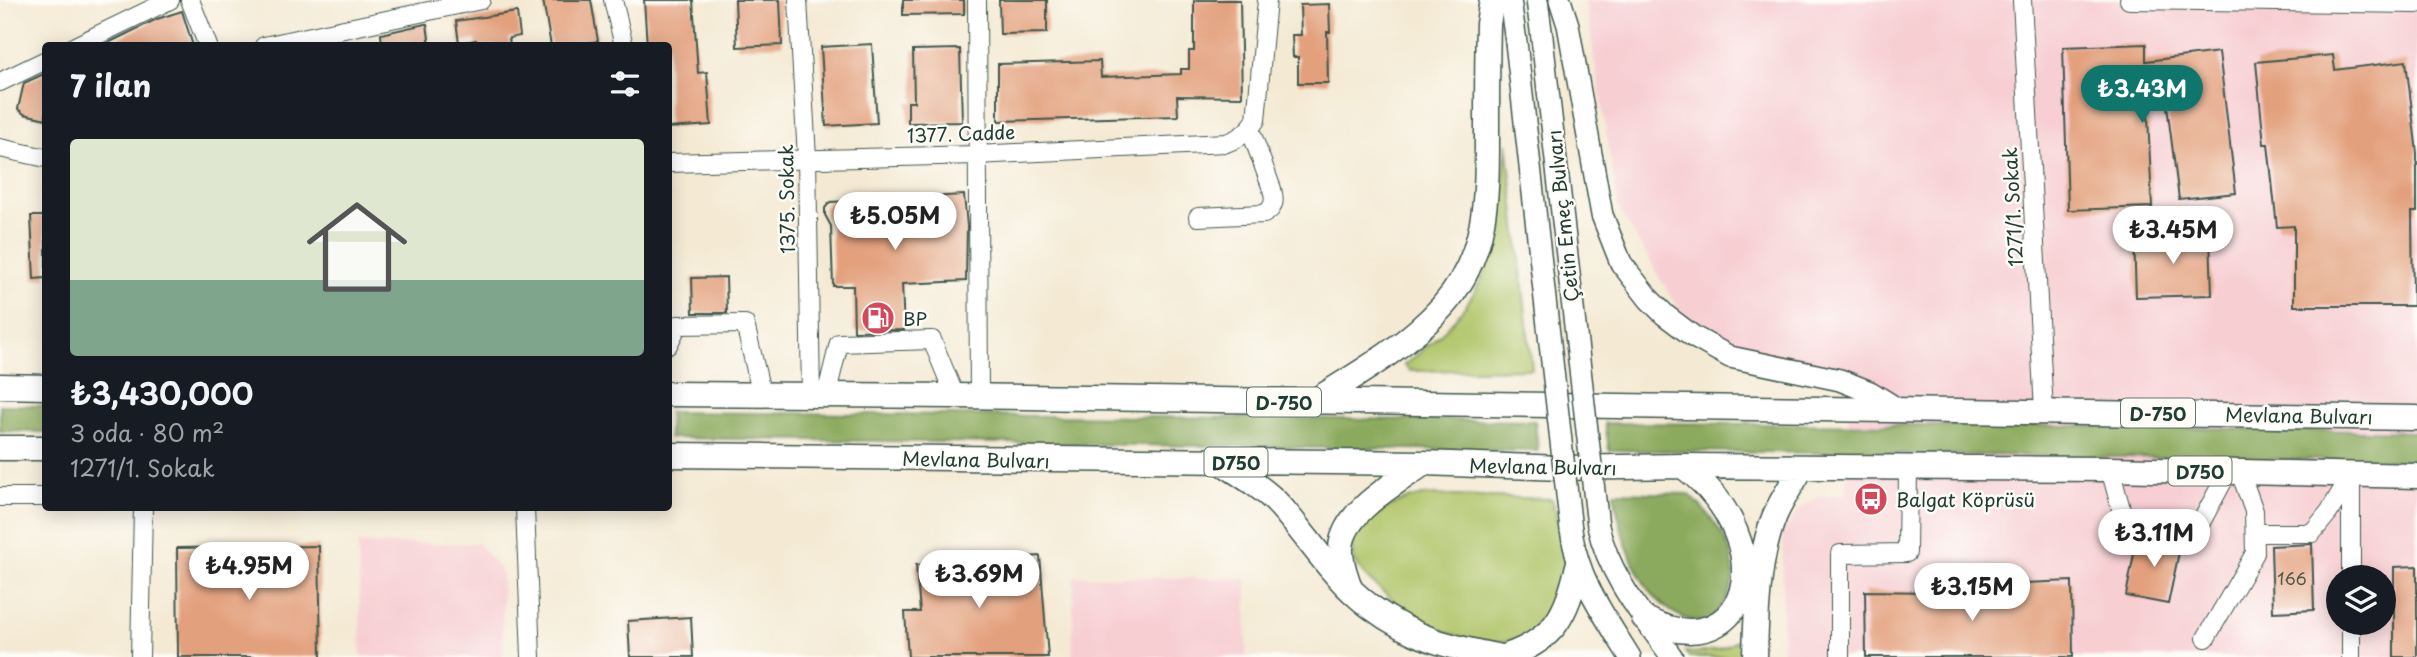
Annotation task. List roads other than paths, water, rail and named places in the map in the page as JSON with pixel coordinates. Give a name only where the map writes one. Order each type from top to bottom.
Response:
[{"type":"highway","points":[[1312,402],[1393,350],[1428,320],[1453,293],[1473,255],[1485,214],[1488,24],[1492,0]]},
{"type":"highway","points":[[0,386],[42,387]]},
{"type":"highway","name":"Mevlana Bulvarı","points":[[672,394],[967,396],[2417,418]]},
{"type":"highway","points":[[0,448],[42,448]]},
{"type":"highway","name":"Mevlana Bulvarı","points":[[672,455],[1424,463],[1562,468],[1683,466],[2110,469],[2417,476]]},
{"type":"highway","points":[[1220,461],[1279,505],[1324,562],[1369,606],[1414,633],[1454,648],[1502,657],[1536,644],[1557,624],[1566,609],[1578,566]]},
{"type":"highway","points":[[1350,589],[1341,561],[1343,535],[1349,523],[1375,498],[1424,463]]},
{"type":"highway","points":[[1644,618],[1674,634],[1706,634],[1723,625],[1737,606],[1741,592],[1742,558],[1736,532],[1712,491],[1683,466]]},
{"type":"highway","points":[[1755,657],[1757,610],[1770,531],[1782,502],[1802,467]]},
{"type":"main road","name":"Çetin Emeç Bulvarı","points":[[1510,0],[1571,530],[1578,566],[1588,589],[1630,657]]},
{"type":"main road","name":"Çetin Emeç Bulvarı","points":[[1537,0],[1598,526],[1607,558],[1672,657]]},
{"type":"main road","points":[[1560,0],[1568,25],[1602,215],[1622,263],[1649,299],[1684,330],[1730,357],[1840,380],[1870,391],[1899,410]]},
{"type":"street","points":[[83,42],[170,0]]},
{"type":"street","points":[[190,0],[206,42]]},
{"type":"street","points":[[283,42],[481,0]]},
{"type":"street","points":[[612,0],[623,42]]},
{"type":"street","name":"1375. Sokak","points":[[798,0],[818,396]]},
{"type":"street","points":[[967,396],[976,155],[977,0]]},
{"type":"street","points":[[1198,217],[1264,214],[1271,208],[1274,198],[1272,189],[1250,128],[1256,120],[1267,0]]},
{"type":"street","name":"1271/1. Sokak","points":[[2022,0],[2044,412]]},
{"type":"street","points":[[2129,0],[2417,4]]},
{"type":"street","points":[[0,82],[42,62]]},
{"type":"street","name":"1377. Cadde","points":[[672,163],[976,155],[1210,145],[1239,138],[1250,128]]},
{"type":"street","points":[[0,148],[42,157]]},
{"type":"street","points":[[672,337],[678,325],[745,324],[762,396]]},
{"type":"street","points":[[818,396],[839,343],[932,340],[967,396]]},
{"type":"street","points":[[1840,657],[1840,554],[1908,553],[1908,468]]},
{"type":"street","points":[[2110,469],[2126,527],[2199,526],[2234,472],[2254,511],[2255,553],[2206,638]]},
{"type":"street","points":[[2255,533],[2312,533],[2329,512],[2351,475]]},
{"type":"street","points":[[2351,475],[2351,565]]},
{"type":"street","points":[[0,497],[42,497]]},
{"type":"street","points":[[140,657],[143,511]]},
{"type":"street","points":[[525,511],[531,657]]},
{"type":"street","points":[[2351,635],[2351,657]]},
{"type":"place","name":"BP","points":[[878,318]]},
{"type":"place","name":"Balgat Köprüsü","points":[[1871,499]]}]
